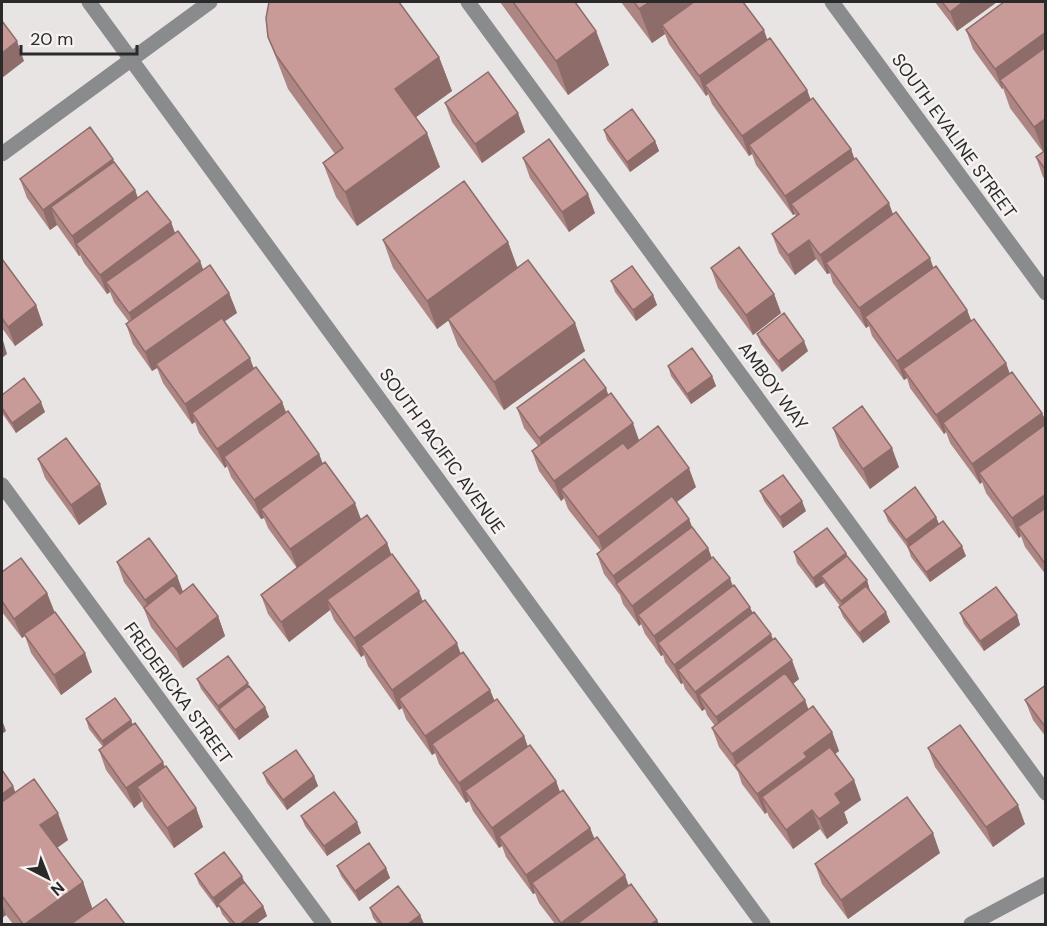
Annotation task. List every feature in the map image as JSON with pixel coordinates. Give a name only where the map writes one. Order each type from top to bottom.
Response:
[{"type":"street","name":"SOUTH PACIFIC AVENUE","points":[[89,2],[764,924]]},
{"type":"street","points":[[2,154],[210,2]]},
{"type":"street","name":"AMBOY WAY","points":[[468,2],[1046,793]]},
{"type":"street","name":"SOUTH EVALINE STREET","points":[[832,2],[1046,293]]},
{"type":"street","name":"FREDERICKA STREET","points":[[2,485],[324,924]]},
{"type":"street","points":[[971,924],[1046,884]]},
{"type":"building","points":[[269,2],[399,2],[439,57],[395,89],[427,133],[345,192],[323,163],[343,148],[276,55],[268,37],[266,18]]},
{"type":"building","points":[[513,2],[575,2],[596,31],[556,61]]},
{"type":"building","points":[[634,2],[650,2],[639,9]]},
{"type":"building","points":[[694,2],[743,2],[764,30],[699,76],[662,25]]},
{"type":"building","points":[[942,2],[963,2],[950,12]]},
{"type":"building","points":[[1004,2],[1046,2],[1046,32],[995,69],[966,30]]},
{"type":"building","points":[[2,21],[17,41],[2,53]]},
{"type":"building","points":[[770,38],[807,90],[742,136],[705,85]]},
{"type":"building","points":[[1046,47],[1046,118],[1034,127],[1000,80]]},
{"type":"building","points":[[488,72],[518,113],[475,144],[445,103]]},
{"type":"building","points":[[813,98],[851,149],[785,196],[749,145]]},
{"type":"building","points":[[632,109],[655,141],[627,162],[604,130]]},
{"type":"building","points":[[90,127],[113,159],[43,210],[20,179]]},
{"type":"building","points":[[549,139],[588,194],[562,212],[523,158]]},
{"type":"building","points":[[1046,150],[1046,170],[1036,157]]},
{"type":"building","points":[[856,158],[889,203],[820,255],[809,240],[788,255],[772,234],[799,214],[791,204]]},
{"type":"building","points":[[114,162],[135,190],[72,236],[51,207]]},
{"type":"building","points":[[464,181],[508,242],[427,301],[383,240]]},
{"type":"building","points":[[147,191],[171,222],[100,275],[76,244]]},
{"type":"building","points":[[896,212],[930,258],[859,308],[826,263]]},
{"type":"building","points":[[178,231],[200,261],[129,313],[106,282]]},
{"type":"building","points":[[739,247],[774,294],[746,315],[711,268]]},
{"type":"building","points":[[2,259],[36,305],[8,327],[2,318]]},
{"type":"building","points":[[528,260],[575,323],[494,382],[448,319]]},
{"type":"building","points":[[210,265],[229,293],[145,352],[126,324]]},
{"type":"building","points":[[632,266],[653,295],[633,310],[611,281]]},
{"type":"building","points":[[936,266],[967,310],[897,361],[865,317]]},
{"type":"building","points":[[784,313],[804,341],[778,361],[757,334]]},
{"type":"building","points":[[222,318],[250,358],[185,404],[156,364]]},
{"type":"building","points":[[974,319],[1006,363],[936,415],[903,369]]},
{"type":"building","points":[[692,348],[712,376],[687,394],[668,366]]},
{"type":"building","points":[[584,359],[606,388],[539,438],[517,408]]},
{"type":"building","points":[[256,367],[282,402],[217,449],[192,413]]},
{"type":"building","points":[[1012,372],[1042,413],[972,464],[943,423]]},
{"type":"building","points":[[24,378],[41,402],[12,423],[2,408],[2,395]]},
{"type":"building","points":[[611,393],[633,423],[554,481],[532,451]]},
{"type":"building","points":[[862,406],[892,448],[863,469],[833,428]]},
{"type":"building","points":[[288,411],[319,454],[254,500],[224,457]]},
{"type":"building","points":[[1046,424],[1046,494],[1012,518],[979,473]]},
{"type":"building","points":[[658,426],[689,468],[598,537],[561,489],[623,443],[628,449]]},
{"type":"building","points":[[66,438],[100,484],[71,505],[38,459]]},
{"type":"building","points":[[325,462],[355,503],[290,549],[261,509]]},
{"type":"building","points":[[783,475],[802,501],[780,517],[760,491]]},
{"type":"building","points":[[915,487],[936,517],[906,540],[884,511]]},
{"type":"building","points":[[672,496],[689,519],[613,576],[597,554]]},
{"type":"building","points":[[1046,508],[1046,565],[1018,527]]},
{"type":"building","points":[[367,515],[387,543],[281,622],[261,595]]},
{"type":"building","points":[[943,521],[962,546],[926,572],[908,547]]},
{"type":"building","points":[[692,527],[708,548],[632,606],[616,584]]},
{"type":"building","points":[[827,528],[846,553],[813,578],[794,552]]},
{"type":"building","points":[[149,538],[177,576],[145,600],[117,562]]},
{"type":"building","points":[[392,554],[419,591],[354,638],[327,600]]},
{"type":"building","points":[[847,556],[867,580],[841,601],[821,576]]},
{"type":"building","points":[[713,557],[730,578],[654,636],[638,615]]},
{"type":"building","points":[[21,558],[47,593],[14,619],[2,601],[2,572]]},
{"type":"building","points":[[193,584],[218,616],[176,649],[144,608],[173,585],[180,594]]},
{"type":"building","points":[[734,585],[750,607],[674,665],[658,643]]},
{"type":"building","points":[[866,586],[886,612],[859,633],[839,607]]},
{"type":"building","points":[[996,587],[1017,615],[980,641],[960,613]]},
{"type":"building","points":[[425,600],[457,643],[392,690],[361,646]]},
{"type":"building","points":[[55,612],[85,653],[54,675],[24,634]]},
{"type":"building","points":[[754,612],[771,634],[695,692],[678,670]]},
{"type":"building","points":[[775,638],[792,660],[716,717],[699,695]]},
{"type":"building","points":[[463,652],[490,690],[425,736],[399,699]]},
{"type":"building","points":[[228,656],[248,683],[218,706],[197,679]]},
{"type":"building","points":[[785,673],[805,700],[732,754],[712,728]]},
{"type":"building","points":[[1046,685],[1046,728],[1025,700]]},
{"type":"building","points":[[249,686],[265,707],[235,730],[219,709]]},
{"type":"building","points":[[115,698],[131,720],[102,741],[86,719]]},
{"type":"building","points":[[497,699],[524,736],[459,783],[432,744]]},
{"type":"building","points":[[813,706],[832,732],[804,753],[807,757],[757,794],[735,765]]},
{"type":"building","points":[[135,723],[163,762],[126,788],[99,750]]},
{"type":"building","points":[[960,725],[1018,805],[986,827],[928,748]]},
{"type":"building","points":[[530,745],[556,781],[492,828],[465,791]]},
{"type":"building","points":[[830,747],[854,780],[835,794],[841,803],[819,819],[812,810],[786,830],[762,797]]},
{"type":"building","points":[[296,750],[314,776],[283,800],[263,773]]},
{"type":"building","points":[[166,766],[196,808],[167,828],[137,787]]},
{"type":"building","points":[[2,770],[13,786],[2,794]]},
{"type":"building","points":[[34,779],[58,813],[40,825],[83,882],[23,924],[2,896],[2,802]]},
{"type":"building","points":[[563,790],[590,828],[526,875],[499,837]]},
{"type":"building","points":[[334,792],[357,822],[324,846],[301,816]]},
{"type":"building","points":[[907,797],[933,833],[841,900],[815,864]]},
{"type":"building","points":[[597,837],[625,875],[561,923],[532,883]]},
{"type":"building","points":[[369,843],[386,868],[355,891],[337,866]]},
{"type":"building","points":[[224,852],[242,876],[213,898],[195,874]]},
{"type":"building","points":[[244,882],[263,906],[240,924],[235,924],[218,904]]},
{"type":"building","points":[[631,884],[657,920],[651,924],[577,924]]},
{"type":"building","points":[[398,886],[420,915],[408,924],[382,924],[370,908]]},
{"type":"building","points":[[106,899],[125,924],[71,924]]}]
